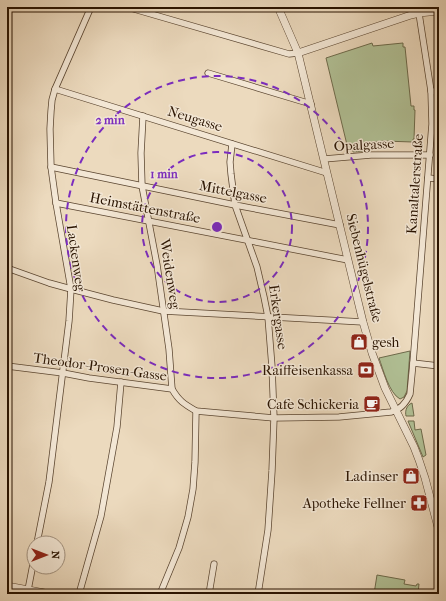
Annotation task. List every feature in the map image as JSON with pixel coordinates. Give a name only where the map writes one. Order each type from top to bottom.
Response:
[{"type":"street","name":"Lackenweg","points":[[39,535],[49,482],[63,374],[69,321],[70,289],[51,167],[51,112],[55,89],[91,7]]},
{"type":"street","points":[[127,7],[289,54],[298,53],[419,10],[439,11]]},
{"type":"street","name":"Siebenhügelstraße","points":[[278,7],[298,53],[372,354],[385,388],[419,460],[439,531]]},
{"type":"street","name":"Kanaltalerstraße","points":[[397,411],[410,394],[432,124],[431,91],[419,10]]},
{"type":"street","points":[[208,73],[311,104]]},
{"type":"street","name":"Neugasse","points":[[55,89],[327,173]]},
{"type":"street","points":[[431,91],[439,92]]},
{"type":"street","name":"Weidenweg","points":[[143,116],[141,153],[142,186],[169,349],[172,389]]},
{"type":"street","name":"Erkergasse","points":[[232,144],[230,162],[235,206],[257,267],[264,297],[268,317],[272,367],[274,418],[272,471],[268,530],[258,594]]},
{"type":"street","name":"Opalgasse","points":[[324,160],[371,155],[430,155]]},
{"type":"street","name":"Mittelgasse","points":[[51,167],[235,206],[340,225]]},
{"type":"street","points":[[428,178],[439,179]]},
{"type":"street","name":"Heimstättenstraße","points":[[56,203],[348,260]]},
{"type":"street","points":[[7,268],[70,289],[113,300],[163,310],[363,322]]},
{"type":"street","points":[[413,363],[439,366]]},
{"type":"street","name":"Theodor-Prosen-Gasse","points":[[7,366],[172,389],[178,398],[196,411]]},
{"type":"street","points":[[79,594],[100,521],[104,501],[118,427],[121,382]]},
{"type":"street","points":[[160,594],[180,548],[188,517],[193,489],[196,411],[274,418],[339,417],[397,411]]},
{"type":"street","points":[[209,594],[214,564]]},
{"type":"street","points":[[28,590],[31,575]]},
{"type":"street","points":[[7,586],[50,594]]},
{"type":"green space","points":[[372,43],[373,46],[403,43],[403,47],[405,47],[411,106],[414,106],[415,110],[414,139],[413,142],[383,141],[368,143],[369,151],[353,152],[353,148],[348,149],[326,58]]},
{"type":"green space","points":[[410,351],[407,391],[404,397],[400,399],[393,392],[379,358]]},
{"type":"green space","points":[[412,403],[414,416],[406,416],[407,408]]},
{"type":"green space","points":[[408,421],[414,421],[415,430],[421,429],[426,455],[423,457]]},
{"type":"green space","points":[[377,575],[405,580],[404,584],[416,586],[419,584],[418,594],[374,594]]},
{"type":"place","name":"gesh","points":[[359,342]]},
{"type":"place","name":"Raiffeisenkassa","points":[[366,370]]},
{"type":"place","name":"Cafe Schickeria","points":[[372,404]]},
{"type":"place","name":"Ladinser","points":[[411,476]]},
{"type":"place","name":"Apotheke Fellner","points":[[419,503]]}]
